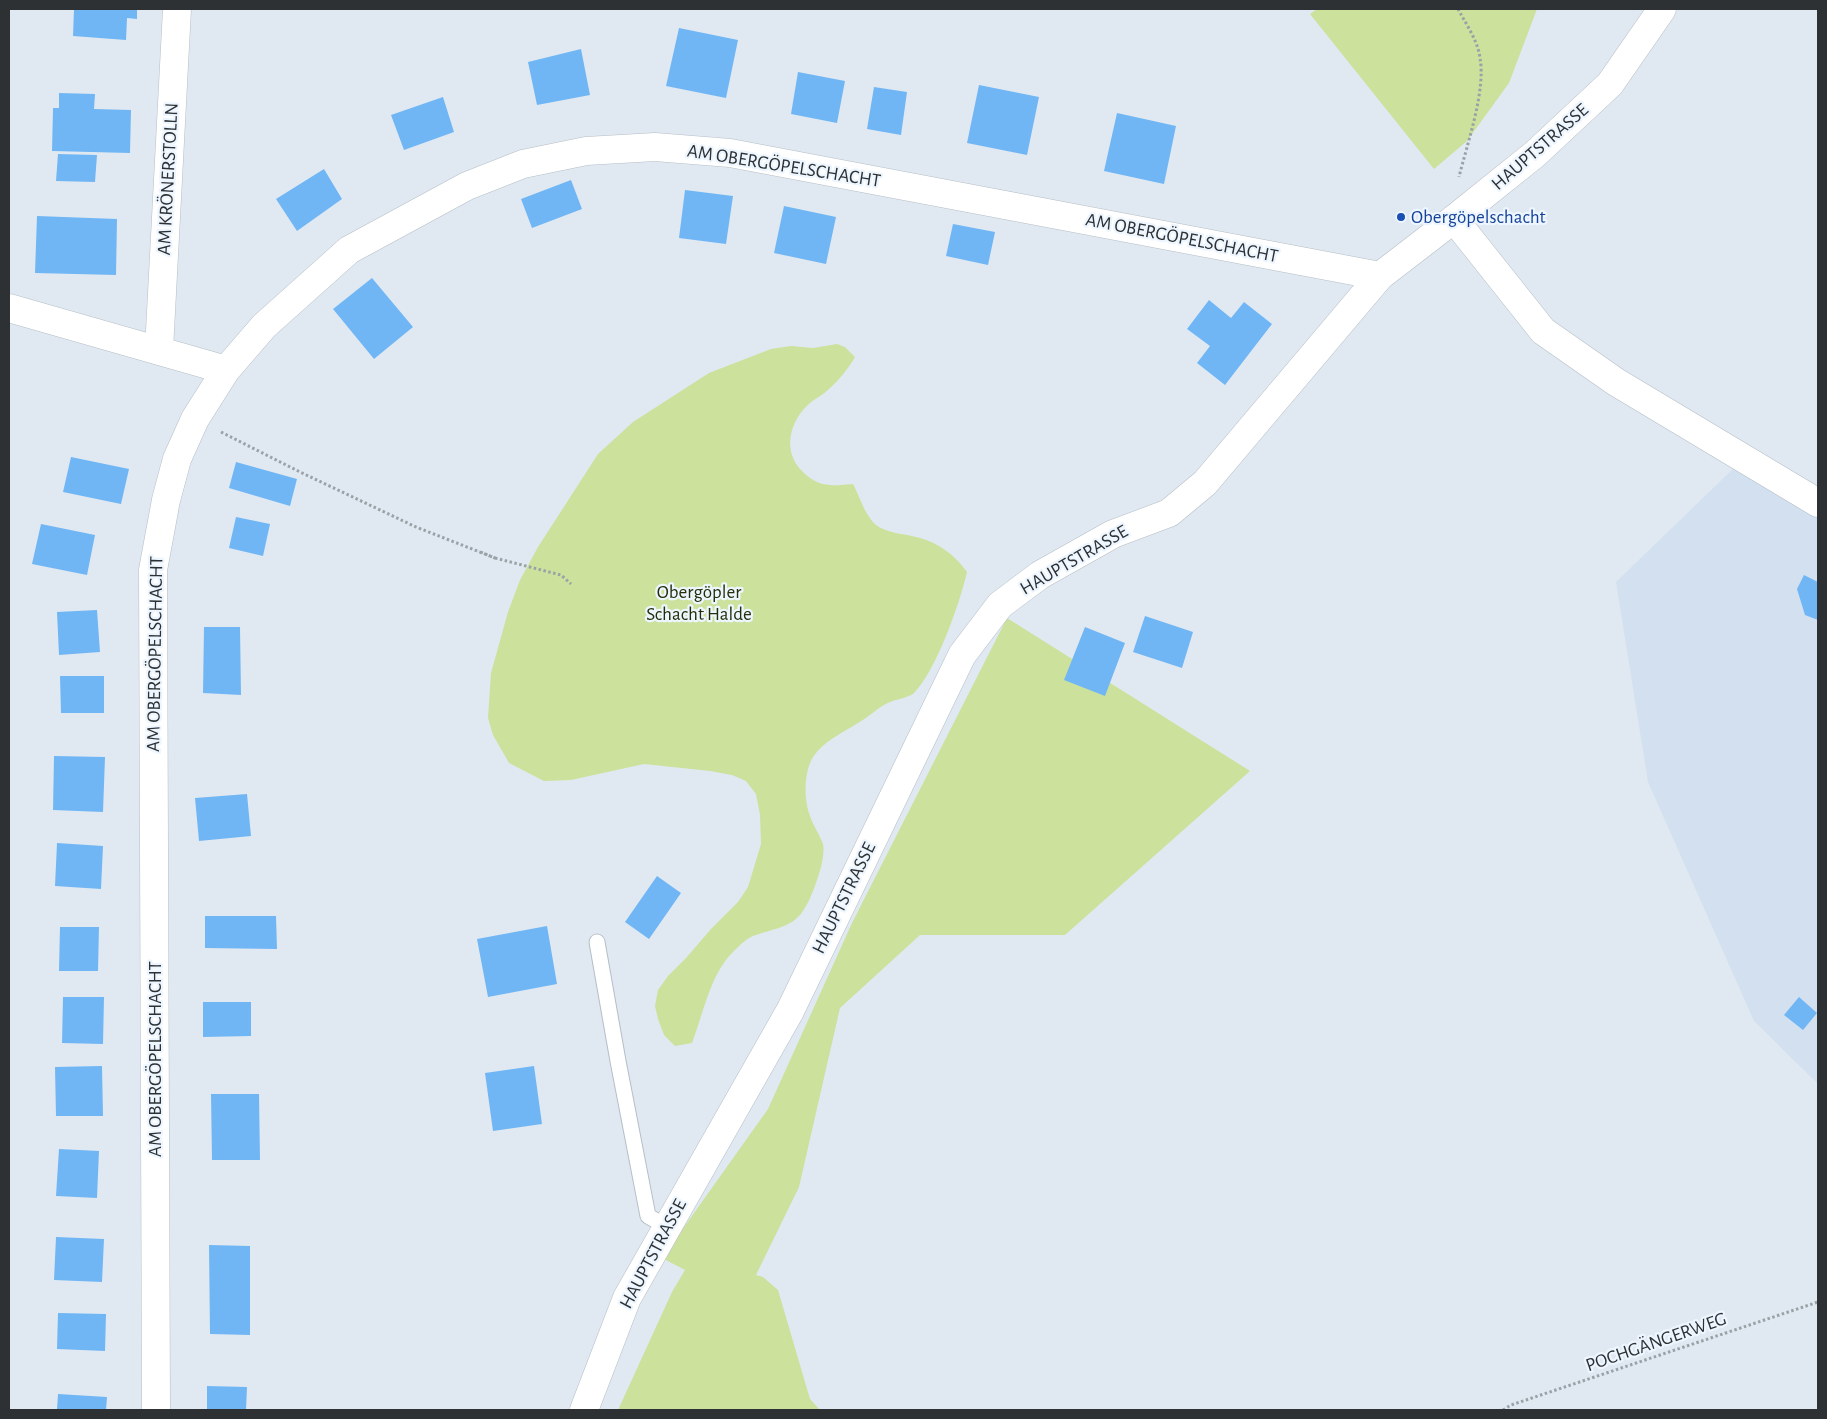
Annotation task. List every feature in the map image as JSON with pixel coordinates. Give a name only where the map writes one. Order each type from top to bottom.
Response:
[{"type":"street","name":"AM KRÖNERSTOLLN","points":[[159,350],[177,9]]},
{"type":"street","name":"HAUPTSTRASSE","points":[[584,1410],[627,1298],[790,1011],[962,656],[1000,605],[1040,575],[1113,534],[1169,513],[1205,483],[1380,276],[1535,154],[1610,84],[1662,9]]},
{"type":"street","name":"AM OBERGÖPELSCHACHT","points":[[156,1410],[153,570],[166,500],[177,459],[195,419],[226,370],[264,326],[349,250],[467,186],[523,164],[586,152],[655,147],[730,153],[1380,276]]},
{"type":"street","points":[[1454,219],[1543,331],[1616,382],[1818,503]]},
{"type":"street","points":[[9,308],[226,370]]},
{"type":"lane","points":[[597,942],[648,1216],[667,1227]]},
{"type":"path","points":[[1454,219],[1458,180],[1481,79],[1480,58],[1473,38],[1458,9]]},
{"type":"path","points":[[195,419],[409,524],[495,558],[561,575],[571,584]]},
{"type":"path","points":[[478,551],[495,558]]},
{"type":"path","name":"POCHGÄNGERWEG","points":[[1503,1410],[1510,1405],[1818,1302]]},
{"type":"shaded area","points":[[1736,466],[1818,516],[1818,1084],[1754,1021],[1648,782],[1616,582]]},
{"type":"green space","points":[[1317,9],[1537,9],[1509,83],[1467,141],[1434,169],[1310,14]]},
{"type":"green space","name":"Obergöpler Schacht Halde","points":[[837,344],[845,347],[855,357],[836,382],[810,403],[797,418],[793,426],[790,444],[795,462],[807,476],[819,483],[831,485],[853,484],[870,519],[879,527],[934,543],[958,561],[967,572],[959,601],[939,653],[931,669],[914,693],[886,704],[822,746],[810,763],[806,777],[807,807],[823,844],[823,851],[819,874],[804,909],[793,921],[750,938],[734,951],[726,960],[713,982],[692,1043],[675,1046],[664,1035],[658,1019],[655,1006],[658,990],[668,976],[738,902],[748,887],[761,844],[760,815],[756,794],[746,781],[732,775],[644,764],[571,780],[544,781],[509,763],[493,735],[488,718],[491,673],[508,612],[520,580],[538,547],[598,454],[633,422],[709,373],[771,349],[791,346],[813,348]]},
{"type":"green space","points":[[1007,618],[1250,771],[1065,935],[920,935],[840,1008],[799,1187],[756,1275],[763,1277],[778,1290],[810,1399],[820,1410],[618,1410],[672,1292],[685,1270],[662,1258],[768,1109],[852,923]]},
{"type":"building","points":[[74,9],[137,9],[137,19],[127,18],[126,40],[73,36]]},
{"type":"building","points":[[679,28],[738,40],[726,98],[666,86]]},
{"type":"building","points":[[581,49],[590,95],[537,105],[528,62]]},
{"type":"building","points":[[798,72],[845,81],[837,123],[791,114]]},
{"type":"building","points":[[979,85],[1039,97],[1027,155],[967,143]]},
{"type":"building","points":[[874,87],[907,92],[901,135],[867,129]]},
{"type":"building","points":[[59,93],[95,94],[94,109],[131,110],[130,153],[52,151],[53,108],[59,108]]},
{"type":"building","points":[[443,97],[454,132],[404,150],[391,115]]},
{"type":"building","points":[[1117,113],[1176,126],[1164,184],[1104,171]]},
{"type":"building","points":[[58,154],[97,155],[95,182],[56,181]]},
{"type":"building","points":[[324,169],[342,199],[297,231],[276,199]]},
{"type":"building","points":[[571,180],[582,209],[532,228],[521,199]]},
{"type":"building","points":[[685,190],[733,196],[726,244],[679,238]]},
{"type":"building","points":[[784,206],[836,217],[826,264],[774,253]]},
{"type":"building","points":[[37,216],[117,219],[116,275],[35,273]]},
{"type":"building","points":[[953,224],[995,232],[988,265],[946,256]]},
{"type":"building","points":[[372,278],[413,327],[374,359],[333,309]]},
{"type":"building","points":[[1209,300],[1231,318],[1244,302],[1272,324],[1225,385],[1197,363],[1210,346],[1187,329]]},
{"type":"building","points":[[71,457],[129,469],[121,504],[63,492]]},
{"type":"building","points":[[236,462],[297,479],[290,506],[229,488]]},
{"type":"building","points":[[236,517],[270,524],[263,556],[229,548]]},
{"type":"building","points":[[41,524],[95,535],[87,575],[32,564]]},
{"type":"building","points":[[1804,575],[1818,582],[1818,620],[1805,615],[1797,589]]},
{"type":"building","points":[[97,610],[100,652],[59,655],[57,612]]},
{"type":"building","points":[[1145,616],[1193,632],[1182,668],[1133,652]]},
{"type":"building","points":[[204,627],[240,627],[241,695],[203,693]]},
{"type":"building","points":[[1085,627],[1125,643],[1105,696],[1064,680]]},
{"type":"building","points":[[60,676],[104,676],[104,713],[61,713]]},
{"type":"building","points":[[54,756],[105,757],[103,812],[53,810]]},
{"type":"building","points":[[247,794],[251,836],[199,841],[195,798]]},
{"type":"building","points":[[57,843],[103,846],[101,889],[55,886]]},
{"type":"building","points":[[657,876],[681,893],[649,939],[625,922]]},
{"type":"building","points":[[205,916],[276,916],[277,949],[205,948]]},
{"type":"building","points":[[547,926],[557,984],[488,997],[477,939]]},
{"type":"building","points":[[60,927],[99,927],[98,971],[59,971]]},
{"type":"building","points":[[63,997],[104,997],[103,1044],[62,1043]]},
{"type":"building","points":[[1799,997],[1817,1013],[1803,1030],[1784,1015]]},
{"type":"building","points":[[203,1002],[251,1002],[251,1036],[203,1037]]},
{"type":"building","points":[[102,1066],[103,1116],[56,1116],[55,1067]]},
{"type":"building","points":[[534,1066],[542,1124],[493,1131],[485,1073]]},
{"type":"building","points":[[211,1094],[259,1094],[260,1160],[212,1160]]},
{"type":"building","points":[[59,1149],[99,1151],[97,1198],[56,1196]]},
{"type":"building","points":[[56,1237],[104,1239],[102,1282],[54,1280]]},
{"type":"building","points":[[209,1245],[250,1246],[250,1335],[210,1334]]},
{"type":"building","points":[[58,1313],[106,1314],[105,1351],[57,1349]]},
{"type":"building","points":[[207,1386],[247,1387],[246,1410],[207,1410]]},
{"type":"building","points":[[58,1394],[107,1397],[106,1410],[57,1410]]},
{"type":"place","name":"Obergöpelschacht","points":[[1401,217]]}]
